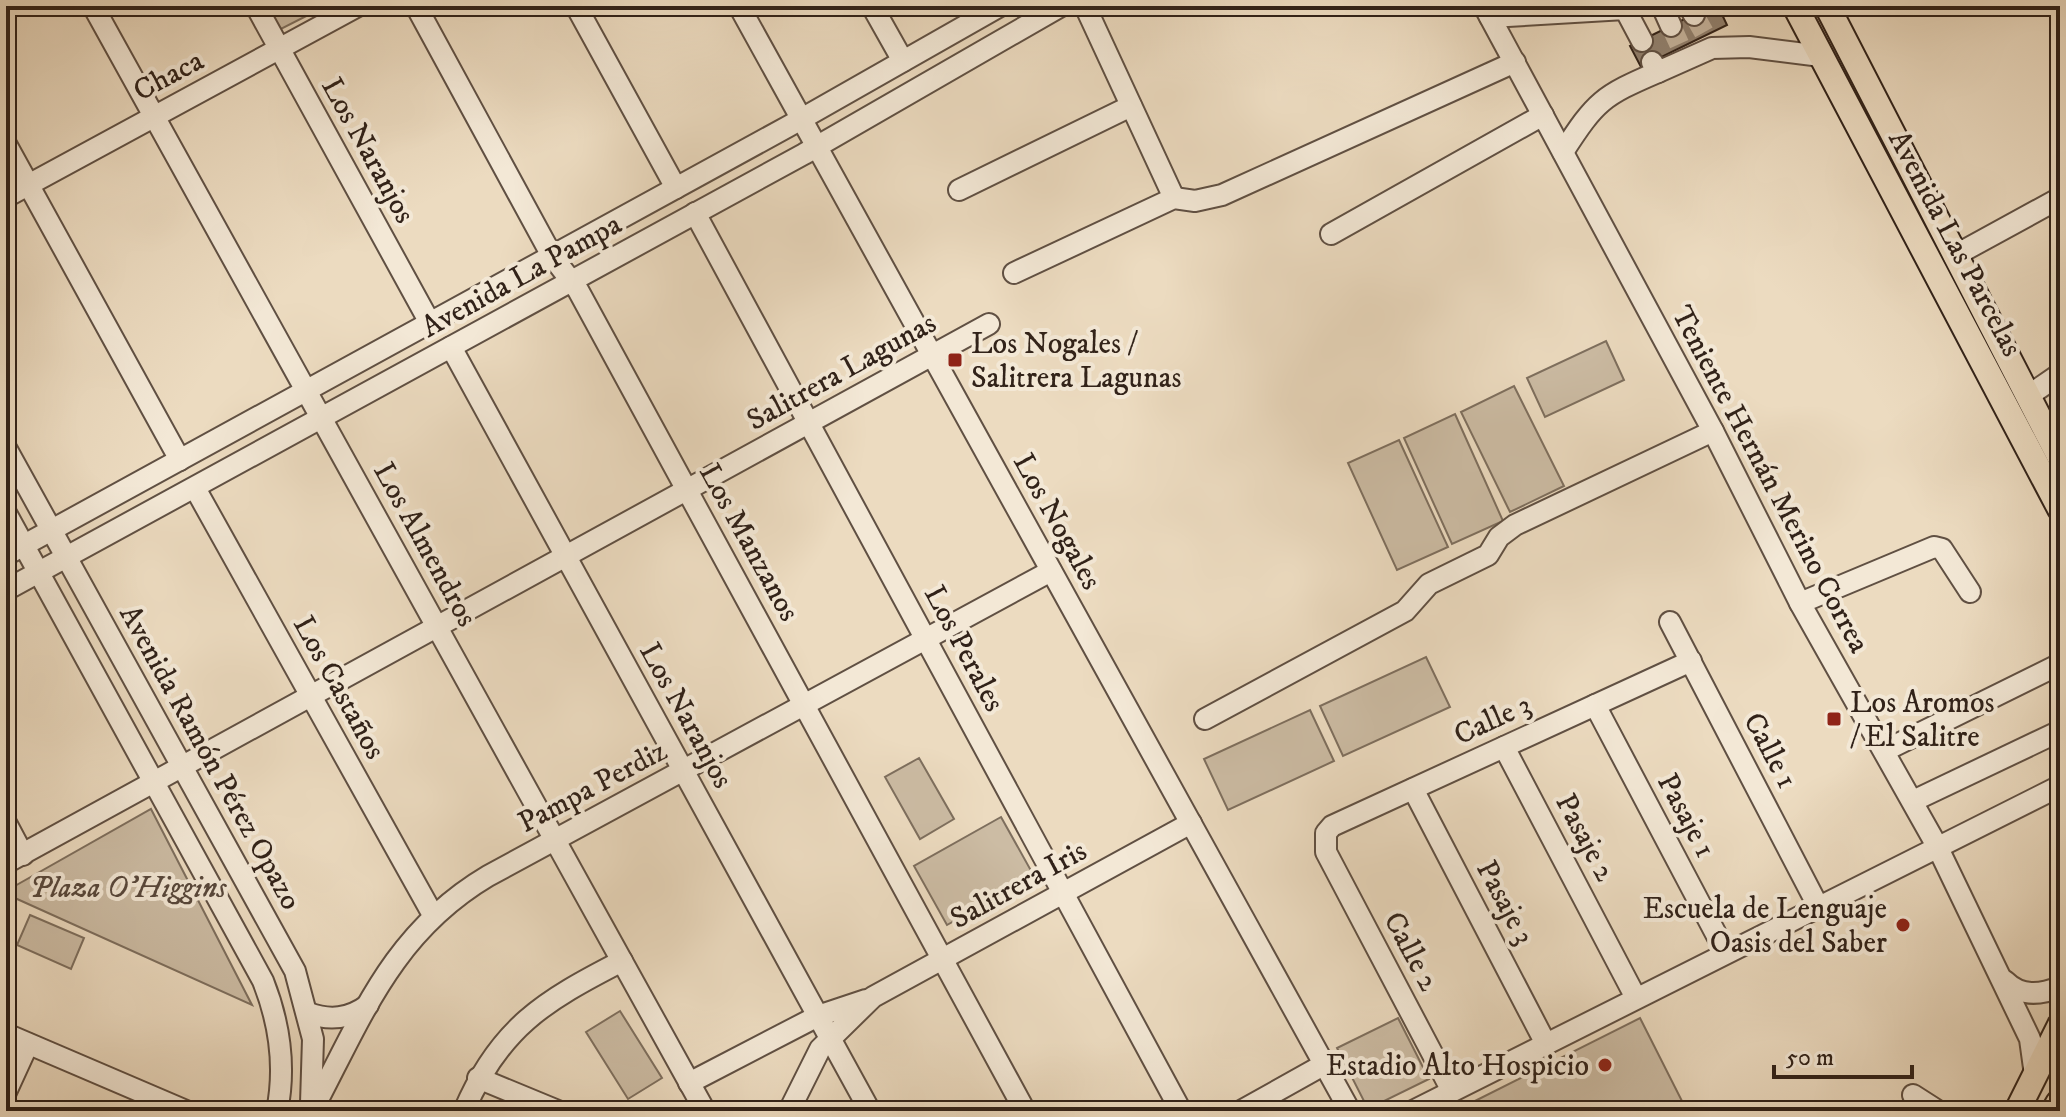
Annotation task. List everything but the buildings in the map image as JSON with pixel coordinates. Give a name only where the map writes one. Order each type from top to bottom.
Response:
[{"type":"highway","points":[[2056,1111],[2060,1104]]},
{"type":"main road","name":"Avenida Las Parcelas","points":[[1795,6],[2060,509]]},
{"type":"main road","name":"Avenida Las Parcelas","points":[[1828,6],[2060,458]]},
{"type":"main road","points":[[2017,1111],[2060,1025]]},
{"type":"street","name":"Los Almendros","points":[[93,6],[705,1111]]},
{"type":"street","name":"Los Naranjos","points":[[256,6],[430,323]]},
{"type":"street","name":"Chaca","points":[[6,197],[358,6]]},
{"type":"street","name":"Los Manzanos","points":[[416,6],[552,256],[573,280],[1025,1111]]},
{"type":"street","points":[[576,6],[676,188]]},
{"type":"street","name":"Los Nogales","points":[[739,6],[1350,1111]]},
{"type":"street","points":[[872,6],[903,61]]},
{"type":"street","name":"Avenida La Pampa","points":[[15,550],[802,119],[1000,6]]},
{"type":"street","name":"Avenida La Pampa","points":[[6,590],[817,146],[1061,6]]},
{"type":"street","points":[[1085,6],[1174,198]]},
{"type":"street","points":[[1662,6],[1671,26]]},
{"type":"street","points":[[1487,11],[1630,8],[1642,41]]},
{"type":"street","name":"Teniente Hernán Merino Correa","points":[[1487,11],[1713,431],[1800,603],[1937,846],[2030,1039],[2035,1075]]},
{"type":"street","points":[[1563,152],[1592,107],[1606,96],[1655,67],[1709,42],[1821,56]]},
{"type":"street","points":[[1014,273],[1174,198],[1195,201],[1222,195],[1515,62]]},
{"type":"street","points":[[959,190],[1131,106]]},
{"type":"street","points":[[1331,234],[1543,115]]},
{"type":"street","points":[[6,144],[180,460]]},
{"type":"street","points":[[1954,256],[2060,198]]},
{"type":"street","name":"Los Perales","points":[[695,213],[1181,1111]]},
{"type":"street","name":"Salitrera Lagunas","points":[[14,859],[989,324]]},
{"type":"street","name":"Los Naranjos","points":[[451,347],[870,1111]]},
{"type":"street","points":[[2028,396],[2060,374]]},
{"type":"street","points":[[1205,719],[1405,611],[1429,584],[1488,555],[1499,537],[1515,525],[1713,431]]},
{"type":"street","name":"Avenida Ramón Pérez Opazo","points":[[6,448],[284,951],[308,1013],[315,1065],[311,1111]]},
{"type":"street","name":"Los Castaños","points":[[195,488],[433,915]]},
{"type":"street","name":"Avenida Ramón Pérez Opazo","points":[[6,513],[15,550],[39,573],[252,960],[272,1004],[281,1051],[277,1111]]},
{"type":"street","points":[[1800,603],[1934,547],[1942,549],[1970,592]]},
{"type":"street","name":"Pampa Perdiz","points":[[311,1111],[396,958],[433,915],[468,887],[1051,571]]},
{"type":"street","name":"Calle 1","points":[[1670,622],[1818,906]]},
{"type":"street","name":"Calle 3","points":[[1324,837],[1332,826],[1691,661]]},
{"type":"street","points":[[1884,751],[2060,664]]},
{"type":"street","name":"Pasaje 1","points":[[1595,705],[1726,953]]},
{"type":"street","points":[[1913,801],[2060,731]]},
{"type":"street","name":"Pasaje 2","points":[[1504,747],[1636,998]]},
{"type":"street","points":[[1413,1111],[2060,786]]},
{"type":"street","name":"Pasaje 3","points":[[1413,789],[1546,1044]]},
{"type":"street","points":[[6,823],[14,859]]},
{"type":"street","name":"Salitrera Iris","points":[[689,1083],[818,1016],[873,997],[1191,823]]},
{"type":"street","name":"Calle 2","points":[[1324,837],[1326,852],[1452,1091]]},
{"type":"street","points":[[464,1111],[478,1078],[504,1040],[538,1008],[622,961]]},
{"type":"street","points":[[2004,980],[2016,989],[2032,994],[2060,987]]},
{"type":"street","name":"Salitrera Iris","points":[[789,1111],[812,1062],[829,1037],[873,997]]},
{"type":"street","points":[[308,1013],[326,1018],[344,1017],[368,1005]]},
{"type":"street","points":[[6,1034],[186,1111]]},
{"type":"street","points":[[6,1092],[28,1044]]},
{"type":"street","points":[[1241,1111],[1325,1064]]},
{"type":"street","points":[[478,1078],[558,1111]]},
{"type":"street","points":[[1913,1095],[1938,1111]]},
{"type":"green space","points":[[261,6],[326,6],[275,32]]},
{"type":"green space","points":[[1606,341],[1624,380],[1545,417],[1527,378]]},
{"type":"green space","points":[[1514,386],[1564,486],[1510,512],[1461,412]]},
{"type":"green space","points":[[1455,414],[1503,521],[1452,544],[1404,438]]},
{"type":"green space","points":[[1399,440],[1448,547],[1397,570],[1348,463]]},
{"type":"green space","points":[[1426,657],[1450,707],[1343,756],[1320,706]]},
{"type":"green space","points":[[1310,710],[1334,761],[1228,810],[1204,759]]},
{"type":"green space","points":[[919,758],[954,819],[920,839],[885,777]]},
{"type":"green space","name":"Plaza O'Higgins","points":[[151,809],[252,1005],[6,894],[6,891]]},
{"type":"green space","points":[[1001,817],[1034,876],[947,925],[914,866]]},
{"type":"green space","points":[[30,915],[84,938],[71,969],[17,945]]},
{"type":"green space","points":[[620,1011],[662,1078],[628,1099],[586,1032]]},
{"type":"green space","points":[[1398,1018],[1429,1079],[1368,1109],[1337,1048]]},
{"type":"green space","name":"Estadio Alto Hospicio","points":[[1640,1018],[1687,1111],[1455,1111]]},
{"type":"tunnel","points":[[1694,15],[1706,36]]},
{"type":"tunnel","points":[[1671,26],[1681,48]]},
{"type":"place","name":"Los Nogales / Salitrera Lagunas","points":[[955,360]]},
{"type":"place","name":"Los Aromos / El Salitre","points":[[1834,719]]},
{"type":"place","name":"Escuela de Lenguaje Oasis del Saber","points":[[1903,925]]},
{"type":"place","name":"Estadio Alto Hospicio","points":[[1605,1065]]}]
